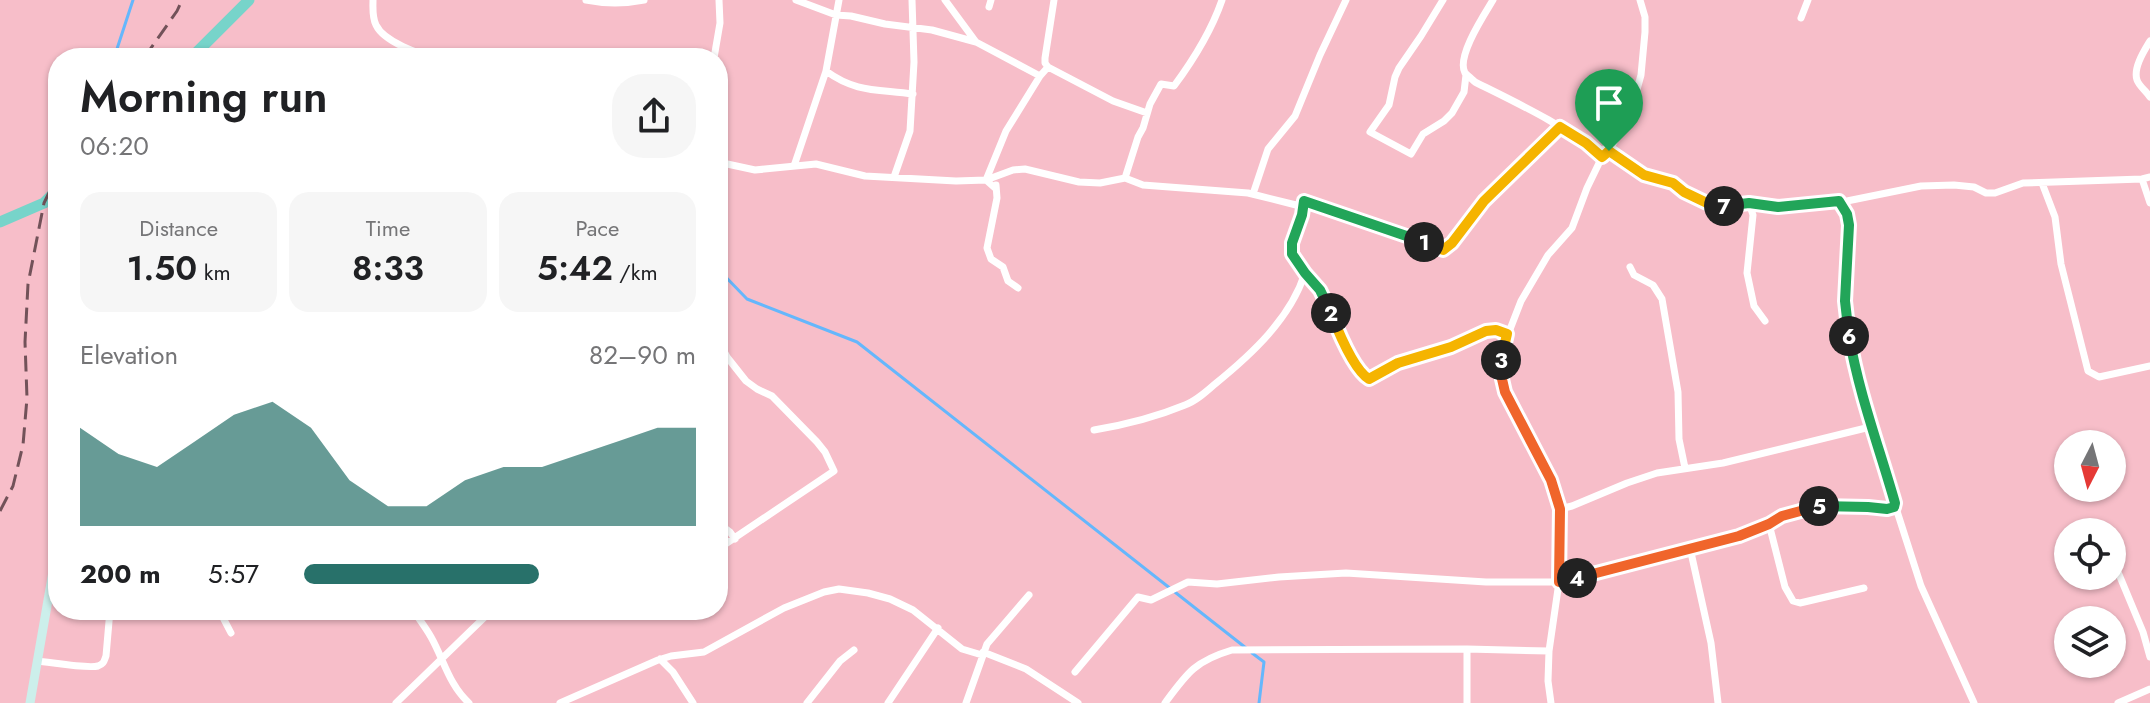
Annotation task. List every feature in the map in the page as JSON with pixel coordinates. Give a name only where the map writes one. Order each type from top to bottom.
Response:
[{"type":"highway","points":[[201,48],[249,0]]},
{"type":"highway","points":[[0,222],[48,199]]},
{"type":"main road","points":[[30,703],[48,599]]},
{"type":"street","points":[[373,0],[375,24],[386,37],[407,48]]},
{"type":"street","points":[[587,0],[604,4],[644,0]]},
{"type":"street","points":[[716,48],[720,23],[719,0]]},
{"type":"street","points":[[796,0],[836,15],[932,30],[976,42],[1040,76]]},
{"type":"street","points":[[794,166],[826,71],[839,0]]},
{"type":"street","points":[[894,177],[910,131],[913,94],[912,0]]},
{"type":"street","points":[[945,0],[976,42]]},
{"type":"street","points":[[1054,0],[1045,58],[1048,67],[1113,101],[1147,113]]},
{"type":"street","points":[[1125,178],[1154,93],[1161,84],[1174,86],[1205,40],[1222,0]]},
{"type":"street","points":[[1253,194],[1268,149],[1295,116],[1346,0]]},
{"type":"street","points":[[1443,0],[1399,68],[1389,105],[1370,132],[1411,154],[1423,134],[1452,113],[1464,92],[1466,75]]},
{"type":"street","points":[[1493,0],[1467,47],[1463,69],[1466,75],[1560,127],[1602,157]]},
{"type":"street","points":[[1551,703],[1549,651],[1559,582],[1560,509],[1551,480],[1505,392],[1500,366],[1507,334],[1521,301],[1554,246],[1574,225],[1602,157],[1609,151],[1631,111],[1641,75],[1645,17],[1640,0]]},
{"type":"street","points":[[1801,18],[1808,0]]},
{"type":"street","points":[[2150,41],[2141,56],[2137,80],[2150,97]]},
{"type":"street","points":[[986,180],[1006,131],[1048,67]]},
{"type":"street","points":[[826,71],[855,87],[913,94]]},
{"type":"street","points":[[2137,80],[2150,80]]},
{"type":"street","points":[[728,164],[755,170],[816,164],[865,176],[956,181],[986,180],[1025,169],[1079,182],[1100,183],[1125,178],[1143,185],[1253,194],[1296,205],[1304,201],[1443,250],[1452,243],[1484,201],[1560,127]]},
{"type":"street","points":[[1609,151],[1644,175],[1673,183],[1684,192],[1721,206],[1749,203],[1778,207],[1839,201],[1921,186],[1954,185],[1995,193],[2023,183],[2146,178],[2150,203]]},
{"type":"street","points":[[997,175],[997,198],[987,248],[991,259],[1003,267],[1008,281],[1018,288]]},
{"type":"street","points":[[986,180],[995,188]]},
{"type":"street","points":[[2042,183],[2055,217],[2061,264],[2088,371],[2099,377],[2150,366]]},
{"type":"street","points":[[1304,201],[1292,254],[1326,300],[1341,335],[1362,373],[1369,379],[1398,363],[1451,347],[1486,331],[1496,330],[1507,334]]},
{"type":"street","points":[[1839,201],[1849,225],[1845,301],[1848,331],[1870,427],[1921,586],[1974,703]]},
{"type":"street","points":[[1749,203],[1753,215],[1747,273],[1754,306],[1765,321]]},
{"type":"street","points":[[1630,267],[1634,275],[1653,285],[1662,299],[1678,392],[1679,439],[1685,468]]},
{"type":"street","points":[[1094,430],[1121,425],[1195,400],[1270,333],[1305,273]]},
{"type":"street","points":[[728,358],[746,381],[772,396],[817,442],[834,471],[728,543]]},
{"type":"street","points":[[1560,509],[1657,473],[1723,463],[1870,427]]},
{"type":"street","points":[[1075,672],[1138,597],[1151,600],[1188,582],[1217,584],[1346,573],[1486,582],[1559,582],[1739,536],[1782,516],[1822,506],[1894,507]]},
{"type":"street","points":[[1769,524],[1785,587],[1793,601],[1800,603],[1864,588]]},
{"type":"street","points":[[728,530],[735,539]]},
{"type":"street","points":[[1690,548],[1711,643],[1718,703]]},
{"type":"street","points":[[560,703],[660,659],[704,652],[784,608],[839,589],[890,599],[913,610],[962,649],[1026,669],[1078,703]]},
{"type":"street","points":[[2126,590],[2150,657]]},
{"type":"street","points":[[966,703],[987,644],[1029,595]]},
{"type":"street","points":[[37,661],[98,666],[106,656],[109,620]]},
{"type":"street","points":[[224,620],[231,633]]},
{"type":"street","points":[[420,620],[431,637],[449,678],[469,703]]},
{"type":"street","points":[[396,703],[482,620]]},
{"type":"street","points":[[888,703],[938,628]]},
{"type":"street","points":[[1467,649],[1467,703]]},
{"type":"street","points":[[807,703],[840,661],[854,650]]},
{"type":"street","points":[[1165,703],[1188,672],[1210,656],[1232,650],[1549,651]]},
{"type":"street","points":[[660,659],[673,672],[693,703]]},
{"type":"street","points":[[2118,703],[2150,689]]},
{"type":"waterway","points":[[117,48],[133,0]]},
{"type":"waterway","points":[[728,279],[747,299],[857,342],[1246,648]]},
{"type":"waterway","points":[[1252,653],[1264,662],[1259,703]]},
{"type":"railway","points":[[151,48],[182,0]]},
{"type":"railway","points":[[0,511],[13,486],[23,445],[27,398],[25,342],[28,284],[48,195]]},
{"type":"route","points":[[1560,127],[1602,157],[1609,151],[1644,175],[1673,183],[1707,203],[1778,207],[1839,201],[1849,225],[1845,301],[1848,331],[1870,427],[1894,498],[1892,509],[1822,506],[1782,516],[1739,536],[1559,582],[1560,509],[1551,480],[1505,392],[1500,366],[1507,334],[1496,330],[1486,331],[1451,347],[1398,363],[1369,379],[1362,373],[1341,335],[1320,290],[1292,254],[1292,243],[1304,201],[1443,250],[1452,243],[1484,201],[1560,127]]}]
